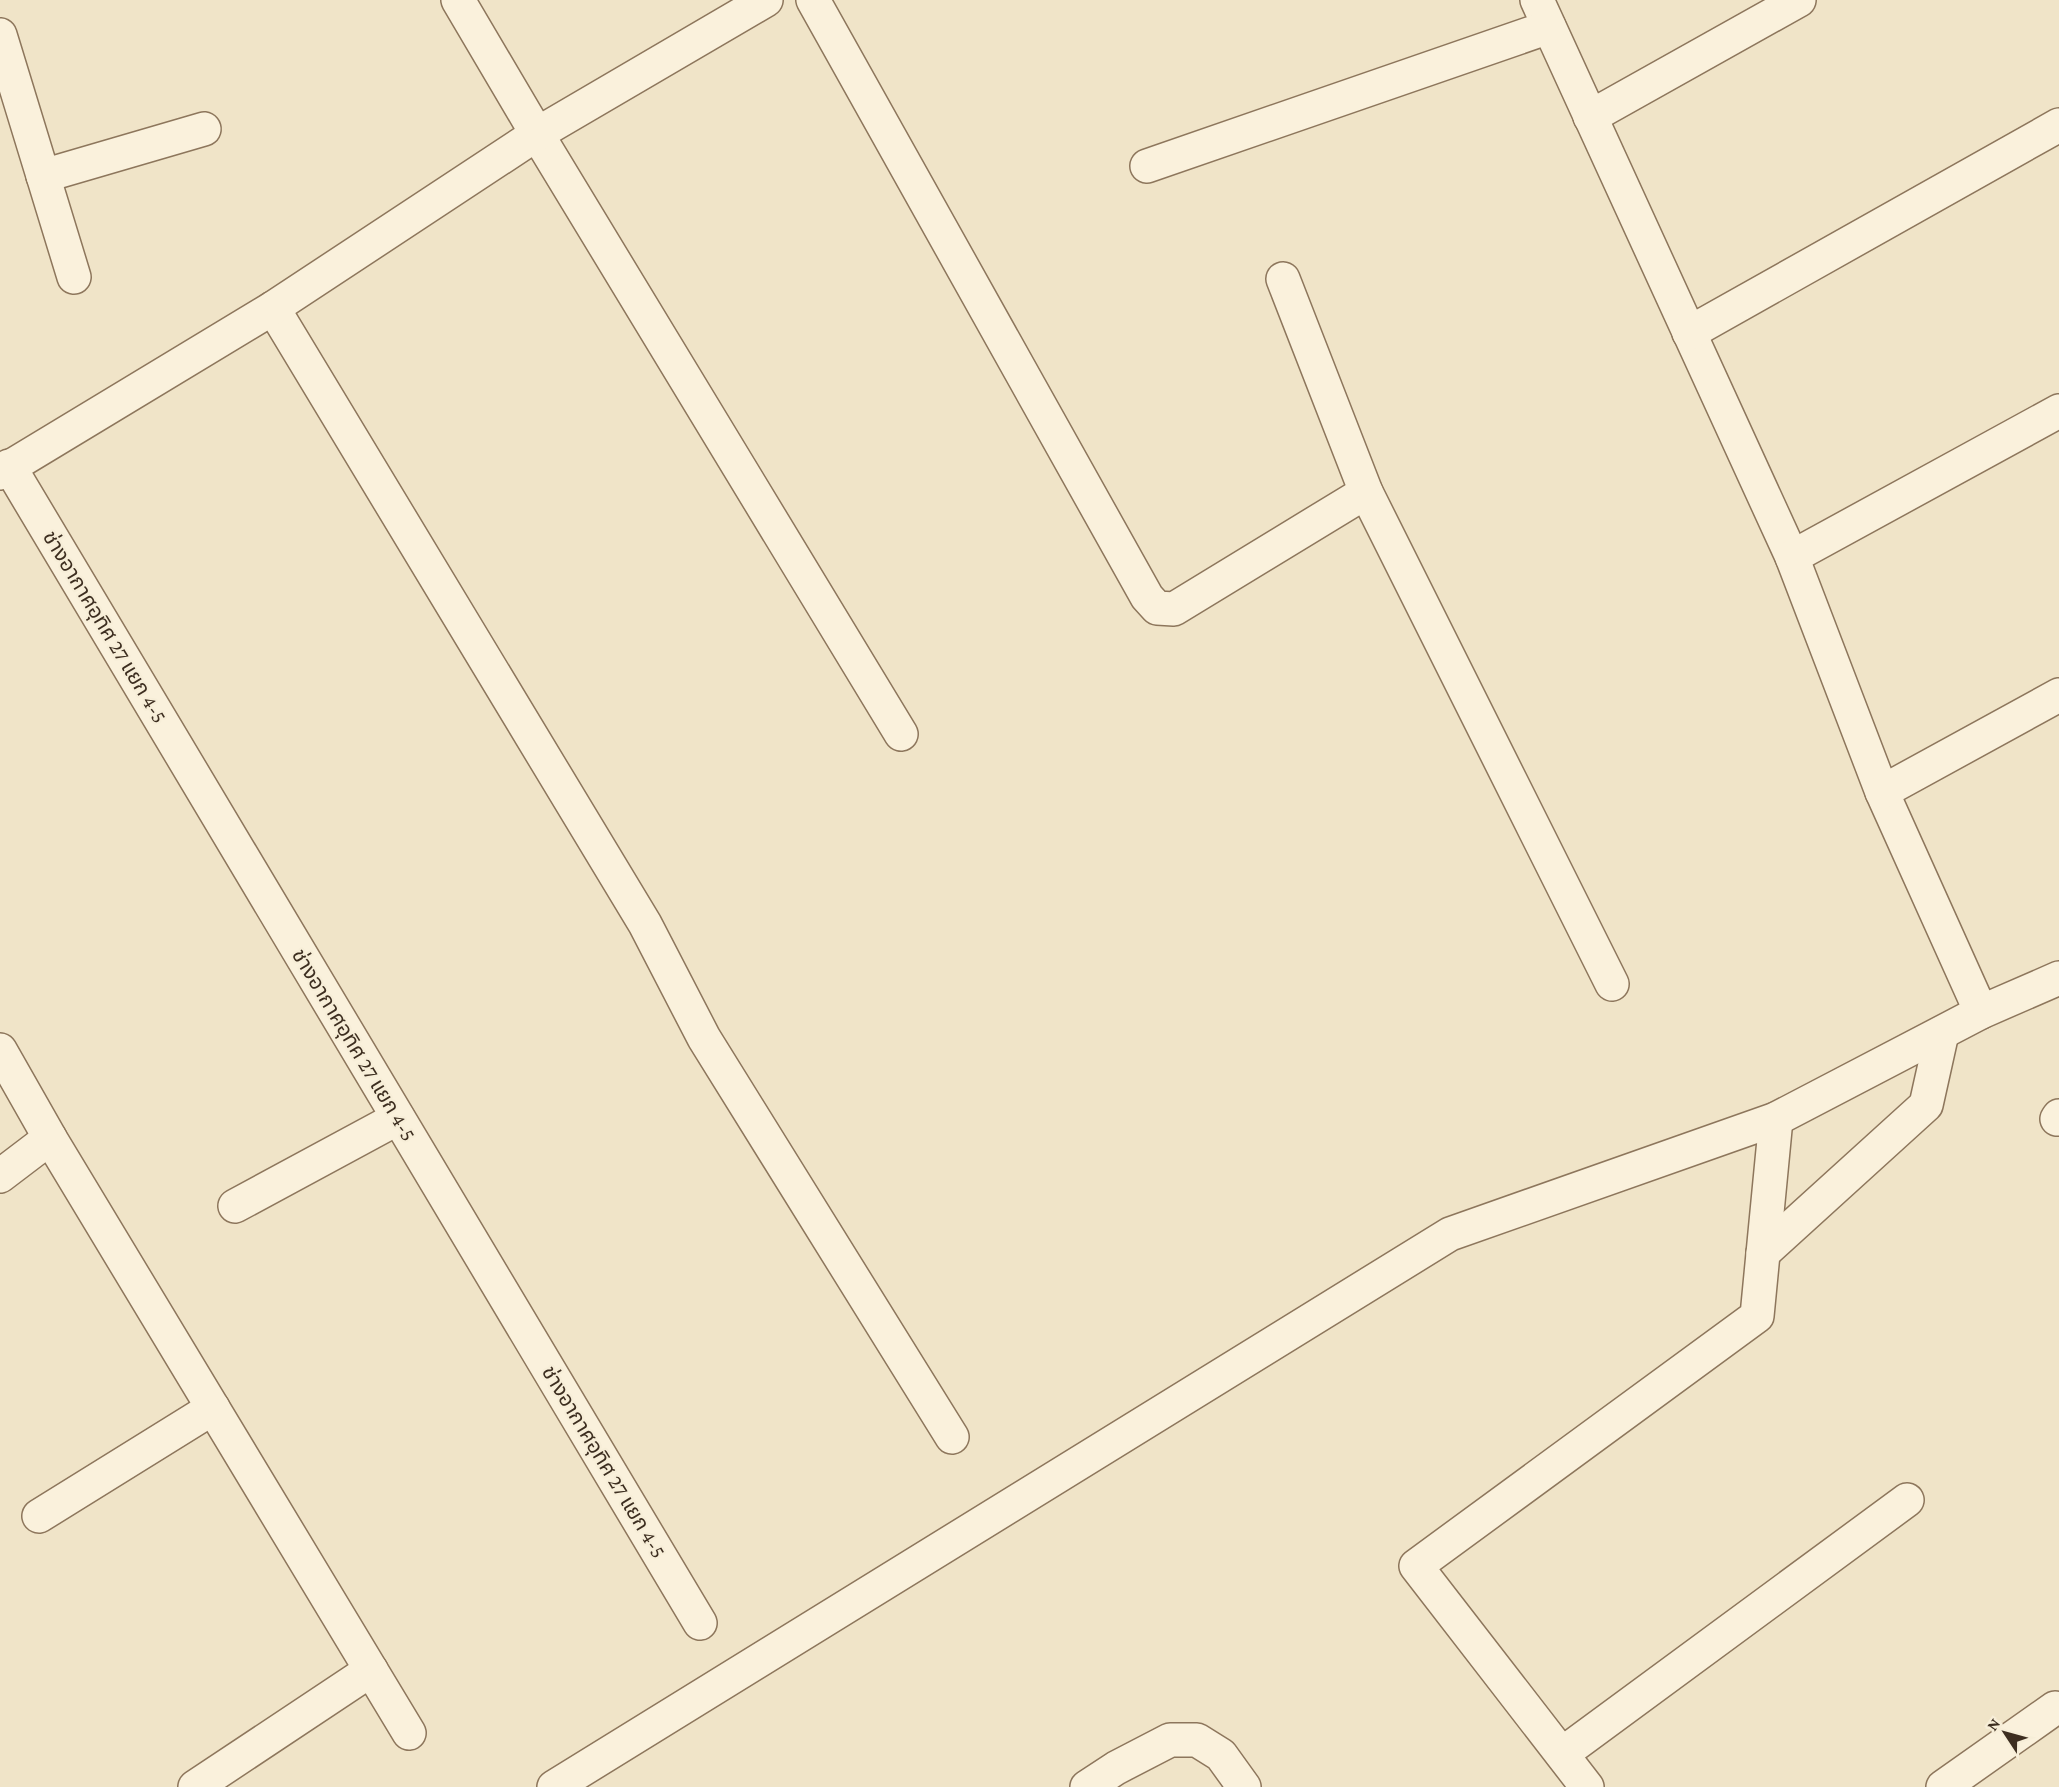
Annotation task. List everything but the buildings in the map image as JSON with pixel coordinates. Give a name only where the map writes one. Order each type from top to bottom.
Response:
[{"type":"street","points":[[458,0],[901,734]]},
{"type":"street","points":[[4,470],[273,308],[537,134],[766,0]]},
{"type":"street","points":[[813,0],[1141,587],[1157,608],[1174,609],[1366,492]]},
{"type":"street","points":[[1590,117],[1799,0]]},
{"type":"street","points":[[1147,166],[1543,14],[1792,557],[1882,792],[1981,1012]]},
{"type":"street","points":[[0,35],[74,277]]},
{"type":"street","points":[[1689,333],[2059,125]]},
{"type":"street","points":[[43,176],[204,129]]},
{"type":"street","points":[[1283,279],[1366,492],[1612,984]]},
{"type":"street","points":[[273,308],[645,924],[704,1038],[952,1437]]},
{"type":"street","points":[[1792,557],[2059,411]]},
{"type":"street","name":"ช่างอากาศอุทิศ 27 แยก 4-5","points":[[4,470],[398,1118],[700,1623]]},
{"type":"street","points":[[1882,792],[2059,695]]},
{"type":"street","points":[[554,1787],[1450,1234],[1776,1119],[1981,1012],[2059,978]]},
{"type":"street","points":[[1763,1253],[1926,1105],[1942,1033]]},
{"type":"street","points":[[0,1050],[50,1138],[409,1733]]},
{"type":"street","points":[[235,1206],[398,1118]]},
{"type":"street","points":[[1587,1787],[1416,1566],[1757,1316],[1776,1119]]},
{"type":"street","points":[[0,1176],[50,1138]]},
{"type":"street","points":[[39,1516],[213,1408]]},
{"type":"street","points":[[1562,1754],[1907,1500]]},
{"type":"street","points":[[195,1787],[371,1670]]},
{"type":"street","points":[[1943,1787],[2055,1708]]},
{"type":"street","points":[[1087,1787],[1116,1768],[1170,1740],[1197,1740],[1221,1755],[1244,1787]]}]
